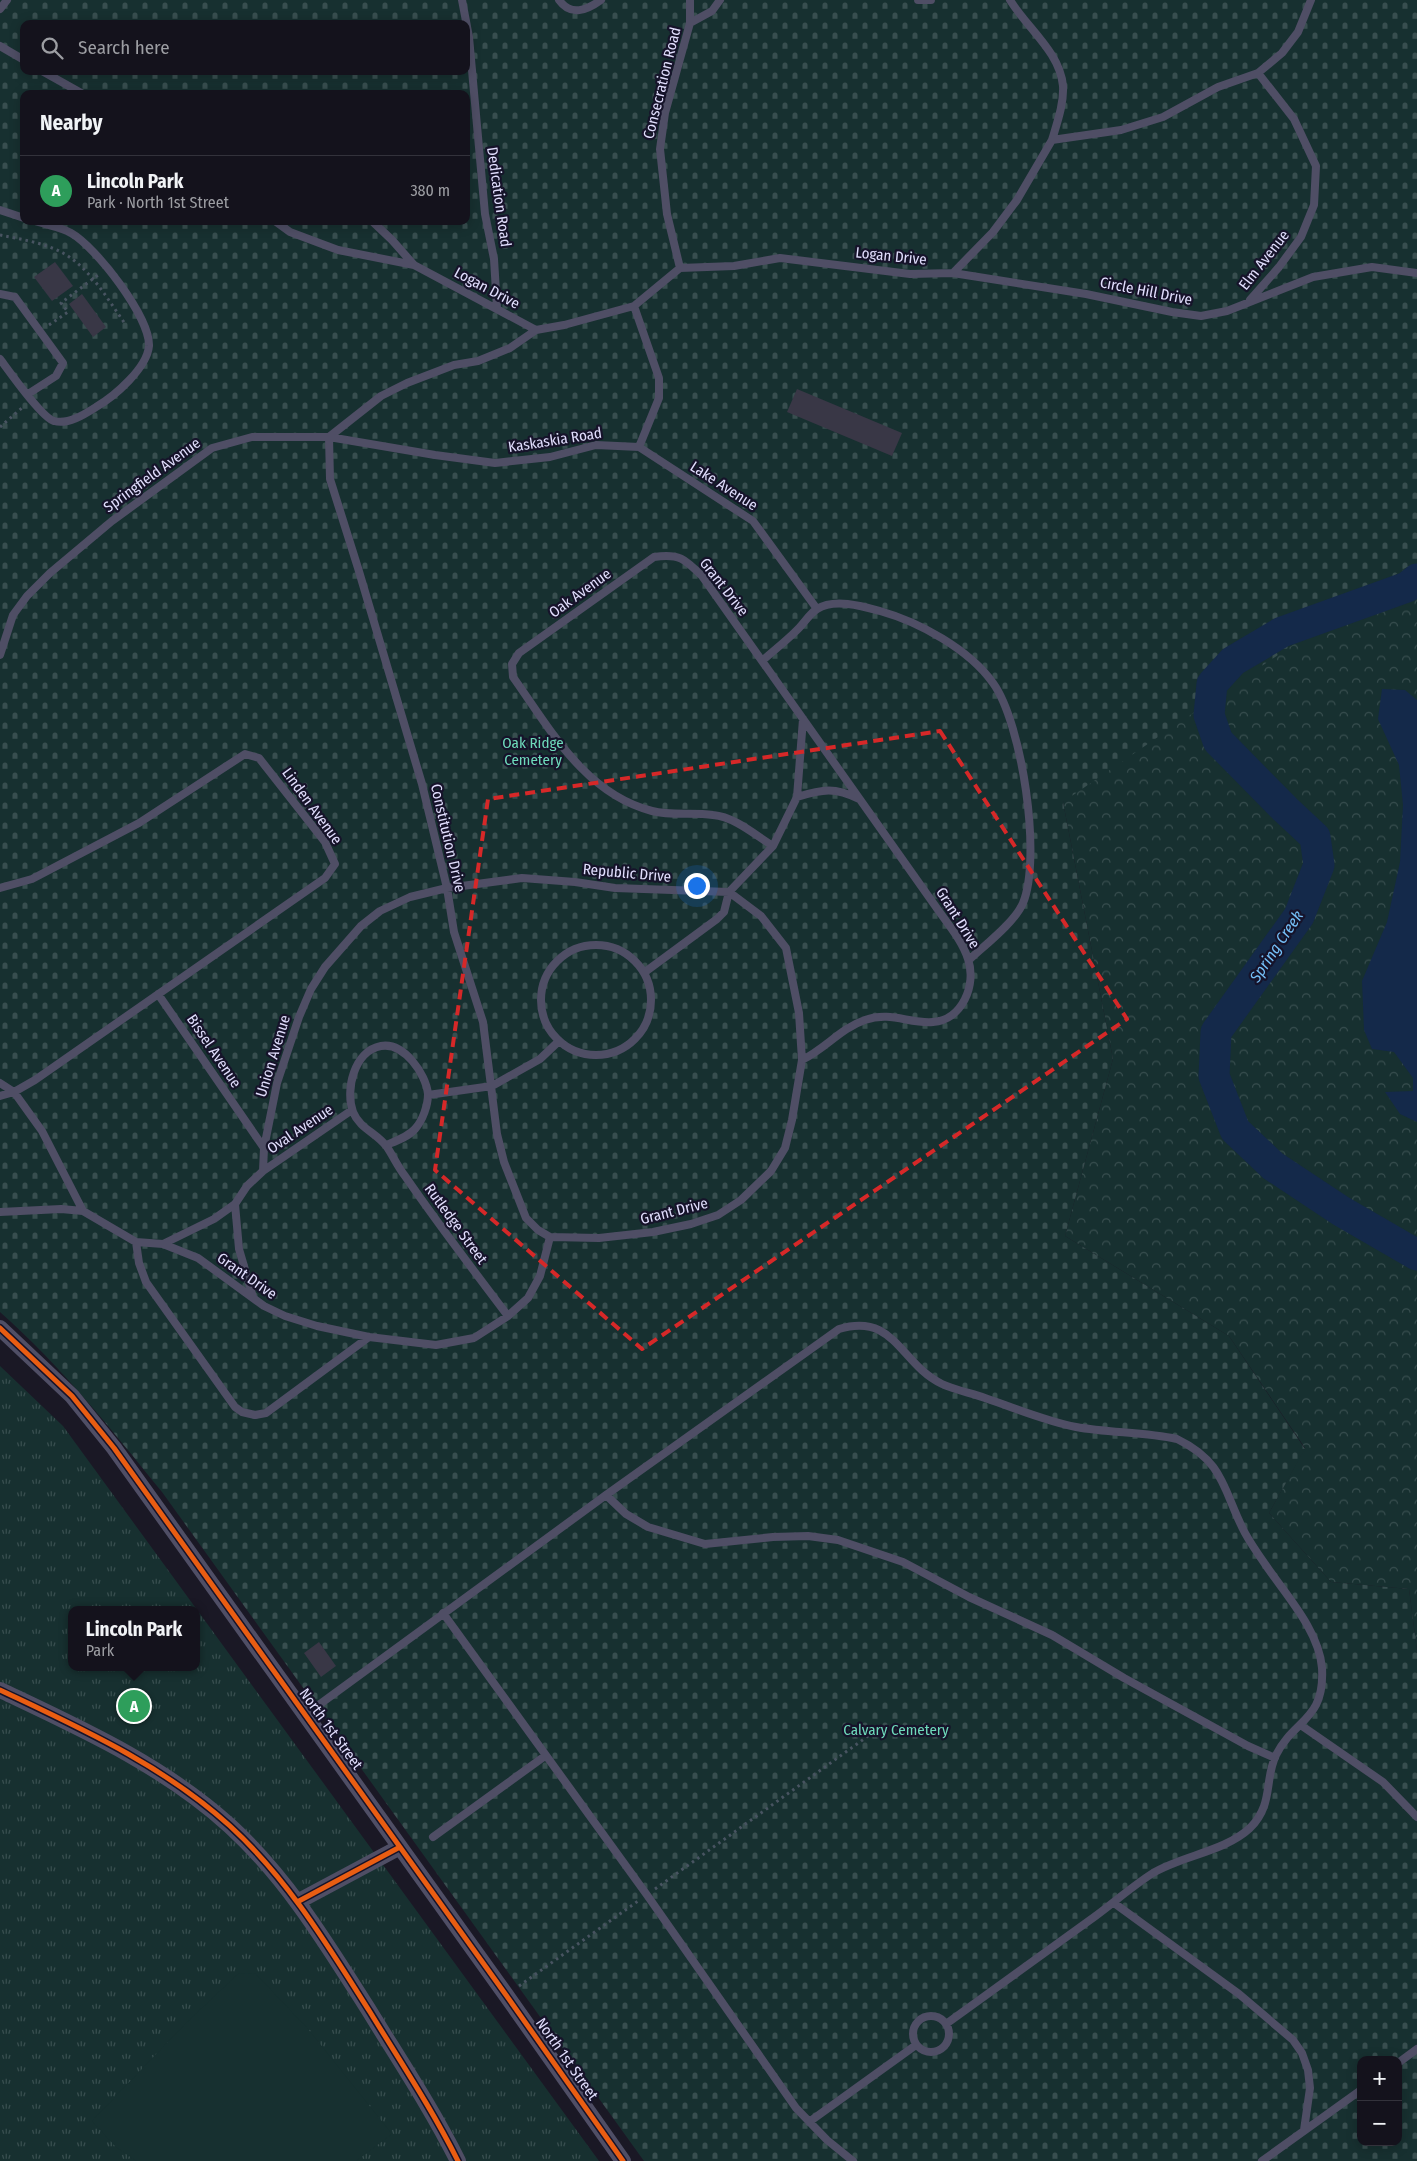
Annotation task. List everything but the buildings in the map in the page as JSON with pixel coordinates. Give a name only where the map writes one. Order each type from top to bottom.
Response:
[{"type":"street","name":"North 1st Street","points":[[0,1328],[72,1396],[114,1448],[623,2161]]},
{"type":"street","points":[[0,1690],[103,1739],[147,1764],[229,1825],[263,1858],[299,1902],[410,2076],[458,2161]]},
{"type":"street","points":[[299,1902],[400,1847]]},
{"type":"lane","points":[[0,9],[7,0]]},
{"type":"lane","name":"Dedication Road","points":[[462,0],[466,20]]},
{"type":"lane","points":[[559,0],[564,7],[578,12],[601,0]]},
{"type":"lane","name":"Consecration Road","points":[[680,268],[668,214],[660,149],[666,113],[690,24],[690,0]]},
{"type":"lane","name":"Consecration Road","points":[[690,24],[712,11],[720,0]]},
{"type":"lane","points":[[918,0],[931,0]]},
{"type":"lane","points":[[952,274],[993,232],[1017,200],[1052,140],[1061,105],[1063,87],[1055,60],[1010,0]]},
{"type":"lane","points":[[1052,140],[1122,130],[1163,117],[1218,87],[1258,73],[1282,53],[1298,32],[1311,0]]},
{"type":"lane","points":[[0,46],[20,58]]},
{"type":"lane","name":"Dedication Road","points":[[470,49],[485,214],[494,259],[497,308]]},
{"type":"lane","name":"Elm Avenue","points":[[1248,303],[1279,267],[1301,237],[1314,205],[1316,166],[1294,119],[1258,73]]},
{"type":"lane","points":[[49,75],[76,90]]},
{"type":"lane","points":[[0,210],[20,217]]},
{"type":"lane","points":[[0,359],[52,421],[62,422],[81,416],[110,399],[142,365],[149,345],[146,328],[105,264],[89,246],[71,232],[48,225]]},
{"type":"lane","name":"Logan Drive","points":[[281,225],[290,232],[338,250],[414,265],[536,330]]},
{"type":"lane","name":"Logan Drive","points":[[376,225],[414,265]]},
{"type":"lane","name":"Logan Drive","points":[[680,268],[734,266],[780,258],[910,274],[952,274]]},
{"type":"lane","name":"Circle Hill Drive","points":[[952,274],[1086,294],[1172,312],[1201,316],[1227,311],[1313,277],[1372,267],[1417,273]]},
{"type":"lane","points":[[329,437],[381,396],[398,387],[454,365],[478,362],[502,352],[536,330],[564,325],[634,306],[680,268]]},
{"type":"lane","points":[[0,294],[15,297],[63,363],[56,376],[28,394]]},
{"type":"lane","points":[[634,306],[659,378],[659,398],[639,447]]},
{"type":"lane","name":"Springfield Avenue","points":[[0,655],[13,615],[27,596],[50,572],[112,521],[212,448],[252,437],[329,437]]},
{"type":"lane","name":"Kaskaskia Road","points":[[329,437],[495,463],[550,457],[596,445],[639,447]]},
{"type":"lane","name":"Constitution Drive","points":[[329,437],[328,466],[332,487],[422,784],[448,888],[454,932],[483,1022],[497,1134],[504,1162],[526,1218],[538,1230],[550,1237]]},
{"type":"lane","name":"Lake Avenue","points":[[639,447],[753,521],[817,609]]},
{"type":"lane","name":"Grant Drive","points":[[83,1211],[136,1242],[163,1244],[198,1258],[264,1306],[285,1316],[317,1326],[369,1337],[436,1345],[474,1338],[508,1316],[528,1298],[540,1276],[550,1237],[599,1238],[653,1232],[691,1224],[718,1214],[741,1200],[771,1172],[785,1148],[802,1060],[817,1053],[848,1026],[866,1019],[883,1016],[897,1016],[930,1023],[943,1021],[952,1016],[962,1006],[969,990],[969,960],[958,938],[702,576],[685,559],[670,554]]},
{"type":"lane","name":"Oak Avenue","points":[[670,554],[654,556],[519,653],[512,664],[513,677],[561,745],[588,776],[612,793],[653,811],[714,815],[736,822],[773,846]]},
{"type":"lane","points":[[762,661],[817,609],[842,604],[866,607],[888,613],[915,625],[963,654],[994,683],[1012,728],[1025,790],[1032,841],[1030,884],[1023,905],[1005,926],[969,960]]},
{"type":"lane","points":[[645,972],[717,919],[724,912],[729,892],[773,846],[797,796],[803,719]]},
{"type":"lane","name":"Linden Avenue","points":[[0,888],[32,879],[138,823],[245,754],[260,758],[325,842],[335,864],[325,878],[35,1080],[14,1092],[0,1096]]},
{"type":"lane","points":[[797,796],[817,790],[830,790],[843,791],[861,800]]},
{"type":"lane","name":"Republic Drive","points":[[448,888],[522,878],[575,882],[615,888],[729,892]]},
{"type":"lane","name":"Union Avenue","points":[[262,1171],[264,1148],[276,1084],[311,989],[325,967],[356,931],[380,911],[410,897],[448,888]]},
{"type":"lane","points":[[729,892],[761,916],[786,948],[799,1013],[802,1060]]},
{"type":"lane","points":[[586,945],[610,946],[631,957],[645,972],[651,993],[648,1018],[639,1035],[627,1046],[617,1051],[598,1055],[576,1051],[559,1041],[545,1021],[540,996],[545,978],[553,964],[571,950],[586,945]]},
{"type":"lane","name":"Bissel Avenue","points":[[158,994],[264,1148]]},
{"type":"lane","points":[[386,1145],[404,1138],[414,1130],[424,1115],[428,1095],[492,1086],[540,1059],[559,1041]]},
{"type":"lane","name":"Oval Avenue","points":[[386,1145],[358,1122],[352,1110],[352,1082],[355,1068],[366,1055],[380,1046],[392,1047],[406,1054],[422,1077],[428,1095]]},
{"type":"lane","points":[[0,1083],[14,1092],[42,1131],[83,1211]]},
{"type":"lane","name":"Oval Avenue","points":[[262,1171],[352,1110]]},
{"type":"lane","name":"Rutledge Street","points":[[386,1145],[455,1247],[508,1316]]},
{"type":"lane","points":[[163,1244],[214,1219],[235,1204],[247,1186],[262,1171]]},
{"type":"lane","points":[[235,1204],[239,1249],[254,1297]]},
{"type":"lane","points":[[0,1212],[61,1209],[83,1211]]},
{"type":"lane","points":[[136,1242],[139,1263],[146,1282],[226,1396],[242,1412],[255,1416],[266,1413],[369,1337]]},
{"type":"lane","points":[[306,1715],[443,1613],[839,1329],[852,1325],[875,1327],[886,1332],[923,1372],[942,1384],[1075,1427],[1177,1439],[1191,1446],[1207,1459],[1223,1481],[1244,1532],[1309,1630],[1317,1648],[1322,1667],[1321,1692],[1314,1710],[1302,1726],[1283,1743],[1274,1758],[1267,1802],[1249,1828],[1219,1846],[1154,1873],[946,2024]]},
{"type":"lane","points":[[606,1495],[626,1514],[648,1527],[705,1544],[773,1537],[808,1536],[838,1540],[903,1562],[969,1597],[1052,1635],[1124,1678],[1248,1746],[1274,1758]]},
{"type":"lane","points":[[443,1613],[809,2122],[853,2161]]},
{"type":"lane","points":[[1302,1726],[1383,1782],[1417,1816]]},
{"type":"lane","points":[[433,1837],[545,1756]]},
{"type":"lane","points":[[1114,1903],[1239,1994],[1293,2040],[1302,2053],[1308,2070],[1310,2088],[1304,2130]]},
{"type":"lane","points":[[926,2016],[937,2017],[946,2024],[950,2036],[944,2047],[939,2051],[926,2052],[916,2045],[912,2034],[916,2023],[920,2019],[926,2016]]},
{"type":"lane","points":[[809,2122],[916,2045]]},
{"type":"lane","points":[[1402,2060],[1417,2049]]},
{"type":"lane","points":[[1262,2161],[1357,2093]]},
{"type":"lane","points":[[1273,2153],[1279,2161]]},
{"type":"path","points":[[0,235],[62,252],[93,279],[126,326]]},
{"type":"path","points":[[40,331],[68,312],[61,303],[93,279],[105,264]]},
{"type":"path","points":[[0,427],[24,407]]},
{"type":"path","points":[[506,1995],[882,1726]]},
{"type":"highlighted area","points":[[940,731],[1127,1019],[642,1349],[435,1170],[488,799]]},
{"type":"green space","name":"Oak Ridge Cemetery","points":[[0,0],[1417,0],[1417,560],[1063,802],[1113,1059],[1065,1236],[1229,1336],[1305,1449],[1269,1513],[1331,1582],[1409,1589],[1417,1651],[1417,2161],[644,2161],[162,1492],[65,1376],[0,1312]]},
{"type":"green space","points":[[1417,298],[1417,1651],[1409,1589],[1331,1582],[1269,1513],[1305,1448],[1229,1336],[1065,1236],[1113,1059],[1063,802]]},
{"type":"green space","points":[[0,1366],[63,1426],[194,1606],[68,1606],[68,1671],[200,1671],[200,1614],[599,2161],[0,2161]]},
{"type":"green space","points":[[255,1973],[308,2029],[392,2134],[356,2161],[136,2161],[116,2147],[92,2121],[186,2023],[238,1974]]},
{"type":"water","points":[[1382,689],[1405,690],[1417,700],[1417,1122],[1400,1114],[1385,1092],[1413,1091],[1413,1078],[1394,1052],[1372,1049],[1364,1030],[1362,981],[1387,922],[1400,862],[1403,805],[1399,765],[1378,719]]},
{"type":"waterway","name":"Spring Creek","points":[[1417,579],[1407,587],[1282,632],[1233,661],[1212,684],[1209,715],[1218,741],[1315,837],[1319,865],[1299,916],[1216,1032],[1214,1076],[1235,1130],[1273,1166],[1341,1211],[1417,1255]]},
{"type":"cycle path","points":[[0,1328],[72,1396],[114,1448],[623,2161]]},
{"type":"cycle path","points":[[0,1690],[120,1749],[149,1766],[204,1804],[251,1847],[289,1891],[323,1938],[416,2085],[458,2161]]},
{"type":"cycle path","points":[[299,1901],[400,1847]]},
{"type":"place","name":"Lincoln Park","points":[[134,1706]]},
{"type":"park label","name":"Calvary Cemetery","points":[[896,1730]]}]
